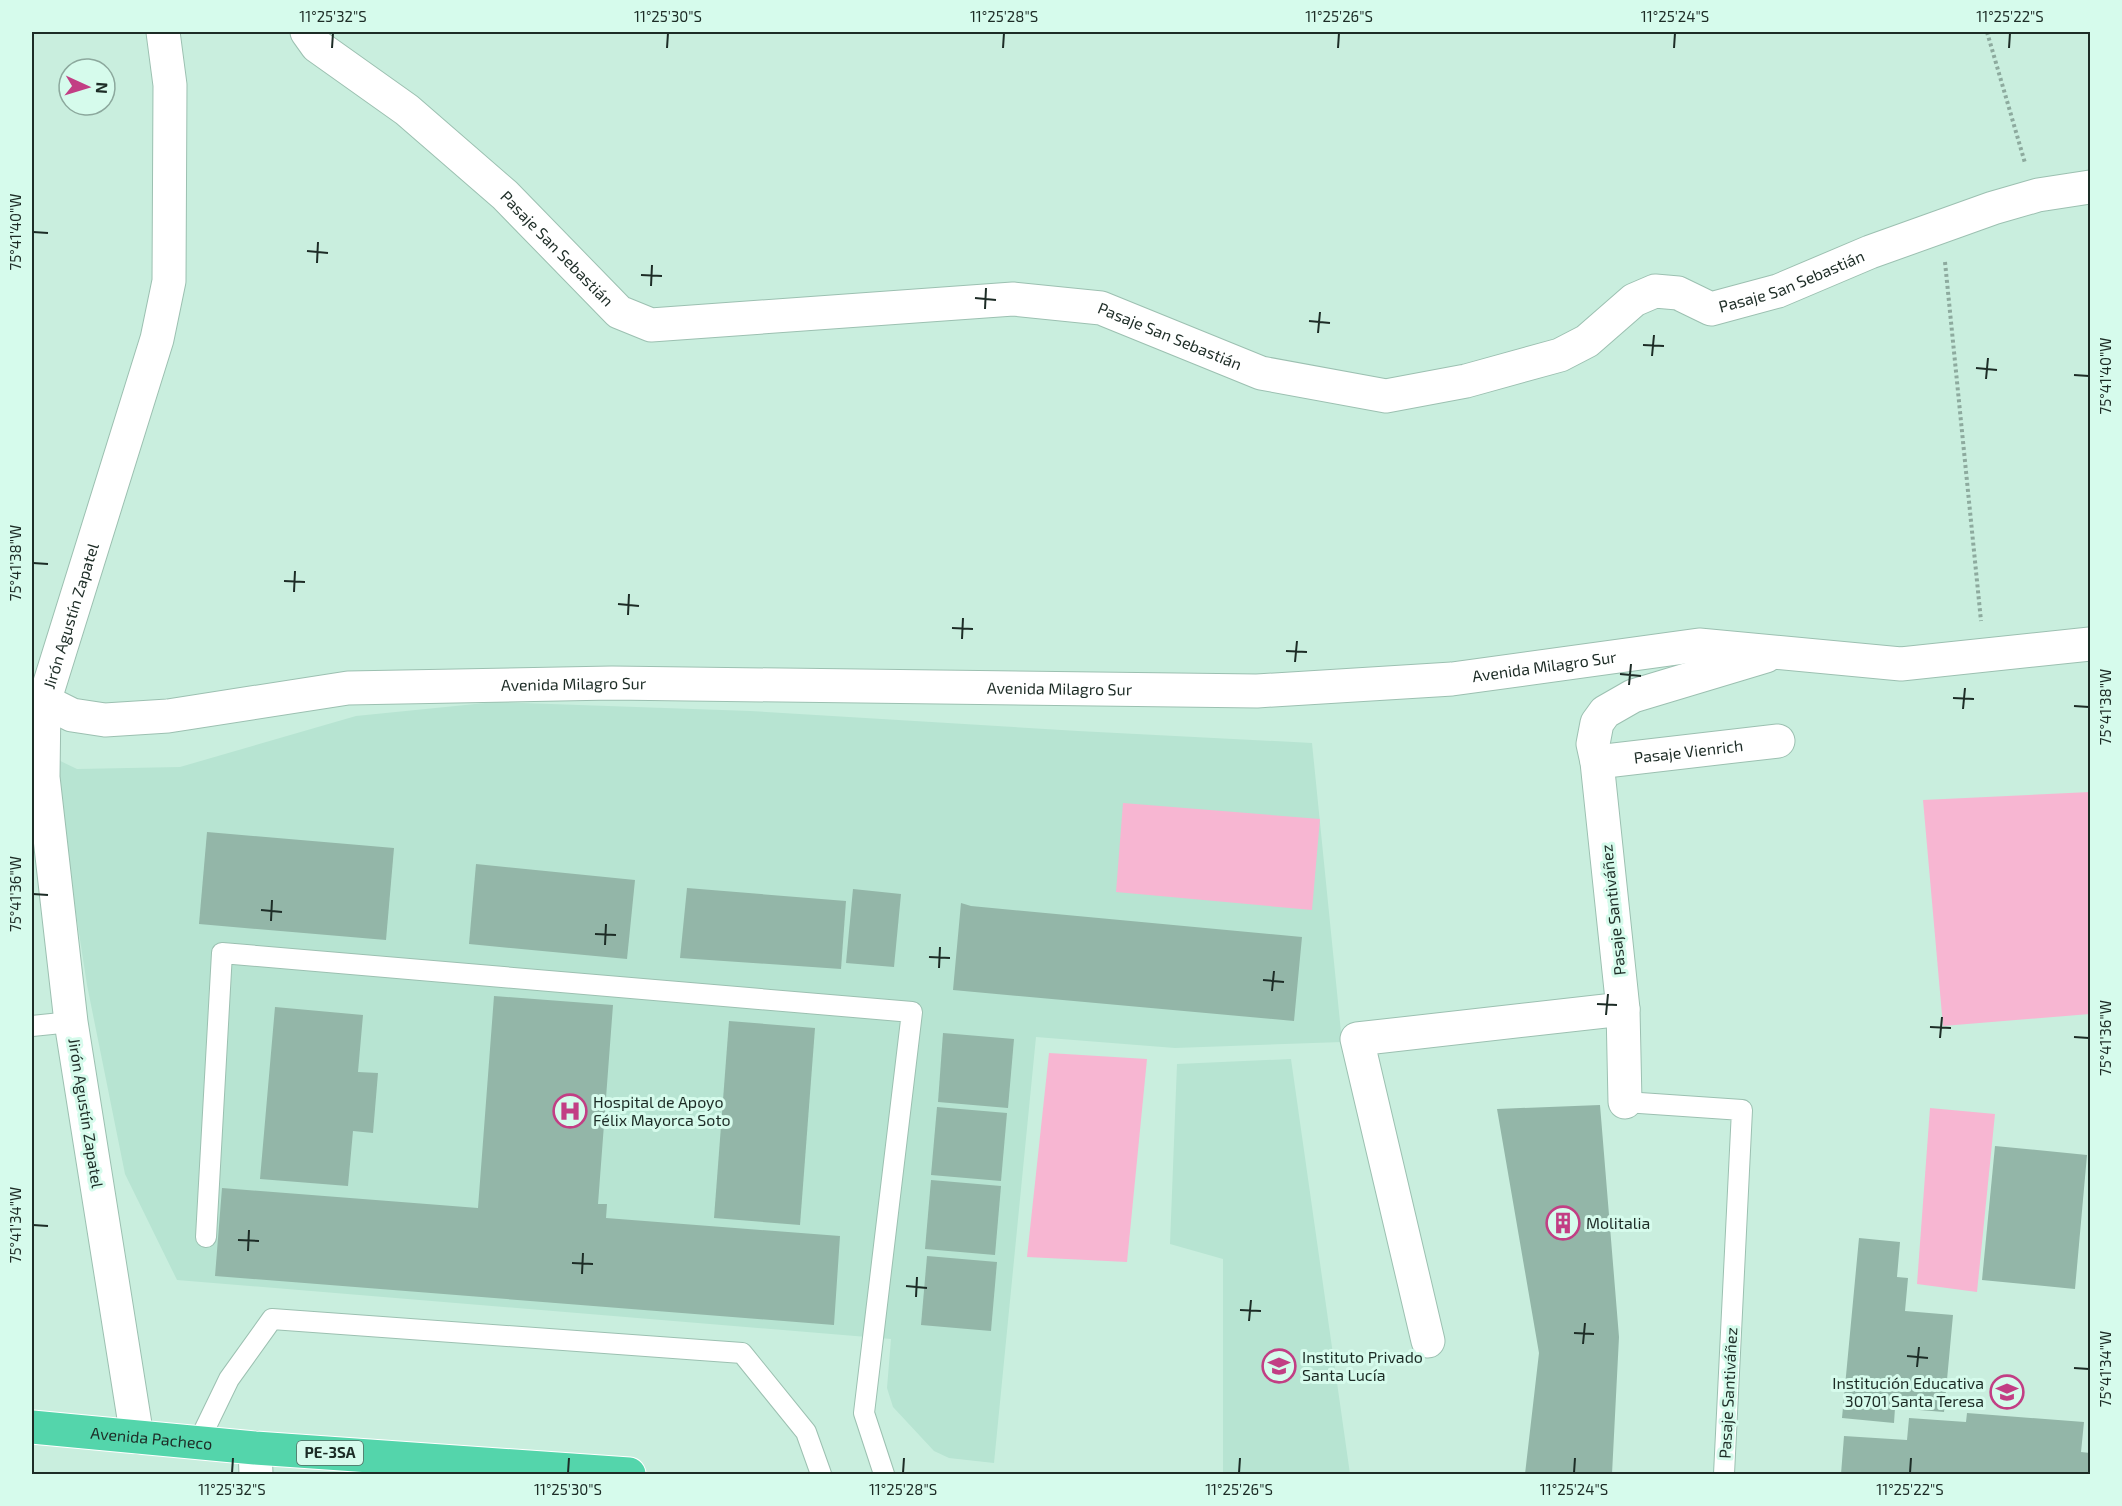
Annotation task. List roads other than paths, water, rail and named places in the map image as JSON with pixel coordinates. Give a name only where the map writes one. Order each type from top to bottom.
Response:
[{"type":"highway","name":"Avenida Pacheco","points":[[32,1427],[198,1443],[256,1461],[629,1474]]},
{"type":"street","name":"Jirón Agustín Zapatel","points":[[137,1437],[72,1022],[43,777],[38,698],[148,369],[169,281],[170,85],[163,32]]},
{"type":"street","name":"Pasaje San Sebastián","points":[[307,32],[317,46],[407,110],[505,195],[619,312],[651,325],[1013,299],[1101,308],[1261,373],[1386,396],[1466,381],[1560,355],[1587,341],[1634,300],[1655,291],[1677,293],[1711,309],[1778,291],[1870,252],[1993,208],[2038,195],[2091,188]]},
{"type":"street","name":"Avenida Milagro Sur","points":[[38,698],[72,715],[105,720],[168,716],[360,687],[612,683],[1257,691],[1452,679],[1699,645],[1901,664],[2091,644]]},
{"type":"street","name":"Pasaje Santiváñez","points":[[1624,1102],[1623,1009],[1597,762],[1593,744],[1597,723],[1605,712],[1633,696],[1779,652]]},
{"type":"street","name":"Pasaje Vienrich","points":[[1597,762],[1778,741]]},
{"type":"street","points":[[1428,1341],[1357,1039],[1623,1009]]},
{"type":"lane","points":[[206,1237],[222,953],[912,1012],[864,1413],[884,1474]]},
{"type":"lane","points":[[32,1026],[72,1022]]},
{"type":"lane","name":"Pasaje Santiváñez","points":[[1624,1102],[1742,1110],[1724,1474]]},
{"type":"lane","points":[[198,1443],[230,1379],[272,1319],[742,1353],[806,1432],[821,1474]]},
{"type":"place","name":"Hospital de Apoyo Félix Mayorca Soto","points":[[570,1111]]},
{"type":"place","name":"Molitalia","points":[[1563,1223]]},
{"type":"place","name":"Instituto Privado Santa Lucía","points":[[1279,1366]]},
{"type":"place","name":"Institución Educativa 30701 Santa Teresa","points":[[2007,1392]]}]
